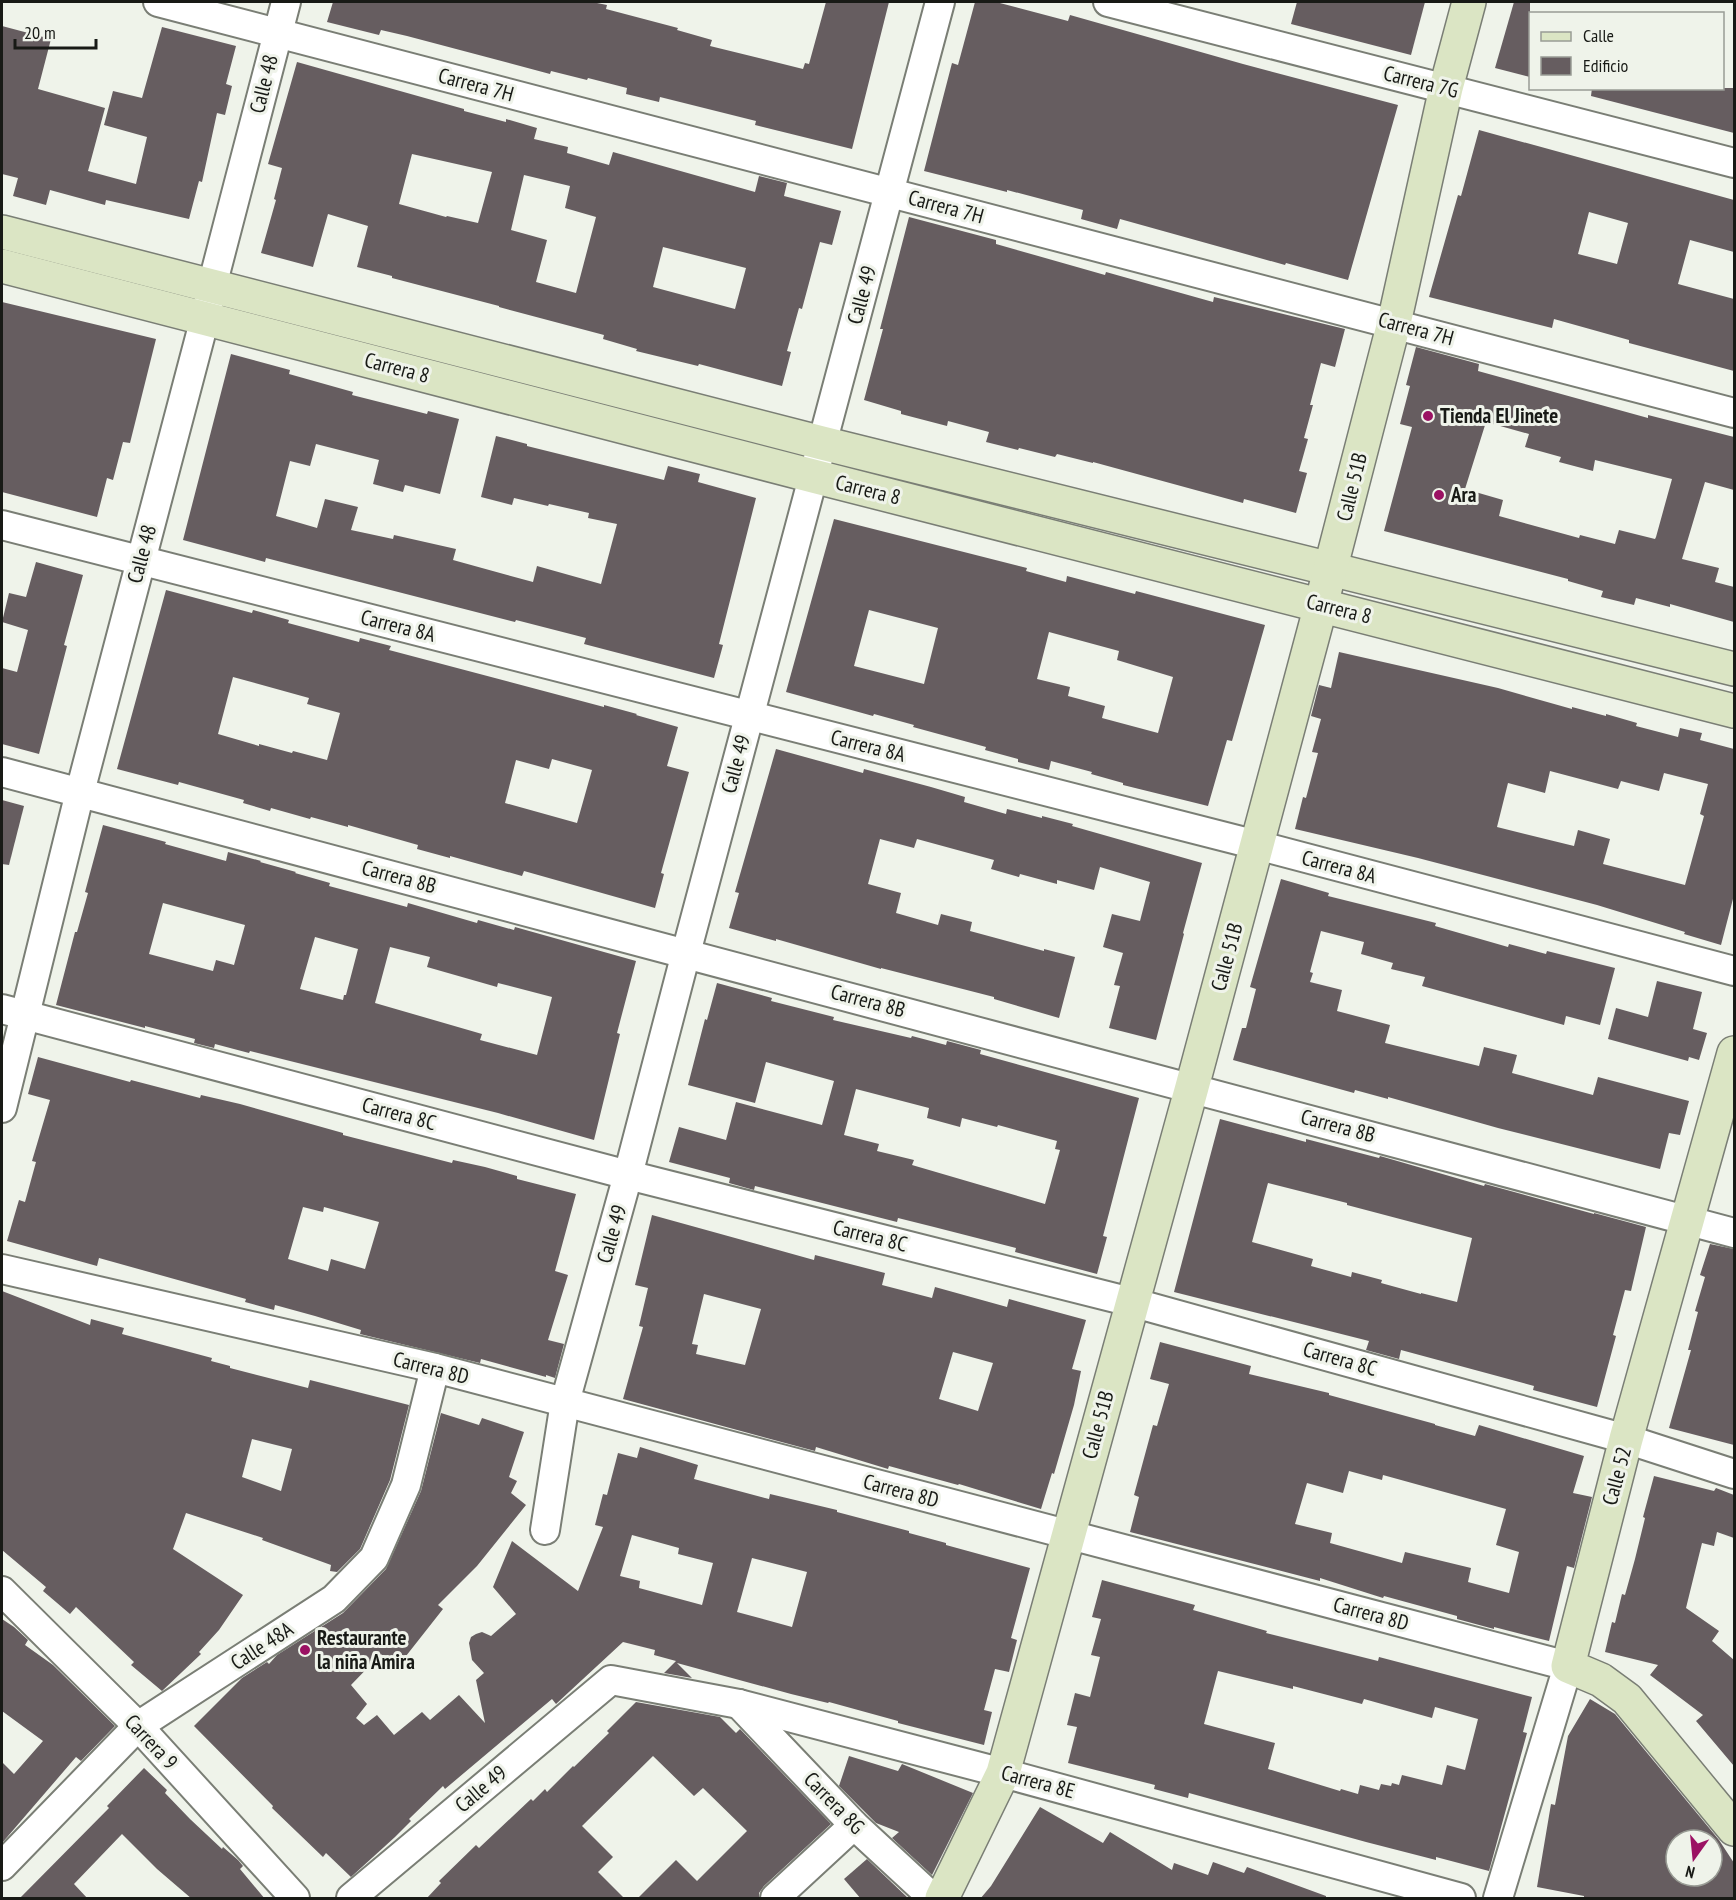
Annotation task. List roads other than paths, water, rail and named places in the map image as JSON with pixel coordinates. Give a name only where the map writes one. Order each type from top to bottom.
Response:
[{"type":"street","name":"Carrera 7H","points":[[158,2],[1734,413]]},
{"type":"street","name":"Calle 48","points":[[2,1108],[13,1012],[80,792],[286,2]]},
{"type":"street","name":"Calle 49","points":[[545,1530],[565,1402],[628,1175],[940,2]]},
{"type":"street","name":"Carrera 7G","points":[[1108,2],[1734,163]]},
{"type":"street","name":"Calle 51B","points":[[942,1899],[1003,1773],[1192,1087],[1321,605],[1394,323],[1446,88],[1469,2]]},
{"type":"street","name":"Carrera 8","points":[[2,232],[822,442],[1734,669]]},
{"type":"street","name":"Carrera 8","points":[[2,266],[1734,711]]},
{"type":"street","name":"Carrera 8A","points":[[2,525],[1257,845],[1734,971]]},
{"type":"street","name":"Carrera 8B","points":[[2,772],[1734,1233]]},
{"type":"street","name":"Carrera 8C","points":[[13,1012],[628,1175],[1131,1302],[1626,1439],[1734,1474]]},
{"type":"street","name":"Calle 52","points":[[1498,1899],[1568,1666],[1626,1439],[1689,1221],[1734,1053]]},
{"type":"street","name":"Carrera 8D","points":[[2,1269],[435,1368],[1568,1666],[1600,1680],[1627,1699],[1734,1829]]},
{"type":"street","name":"Calle 48A","points":[[2,1866],[138,1726],[334,1599],[374,1558],[406,1485],[435,1368]]},
{"type":"street","name":"Carrera 9","points":[[2,1591],[138,1726],[295,1899]]},
{"type":"street","name":"Calle 49","points":[[351,1899],[611,1680]]},
{"type":"street","name":"Carrera 8E","points":[[611,1680],[739,1704],[1003,1773],[1461,1899]]},
{"type":"street","name":"Carrera 8G","points":[[739,1704],[854,1825],[933,1899]]},
{"type":"street","points":[[775,1899],[854,1825]]},
{"type":"place","name":"Tienda El Jinete","points":[[1428,416]]},
{"type":"place","name":"Ara","points":[[1439,495]]},
{"type":"place","name":"Restaurante la niña Amira","points":[[305,1650]]}]
